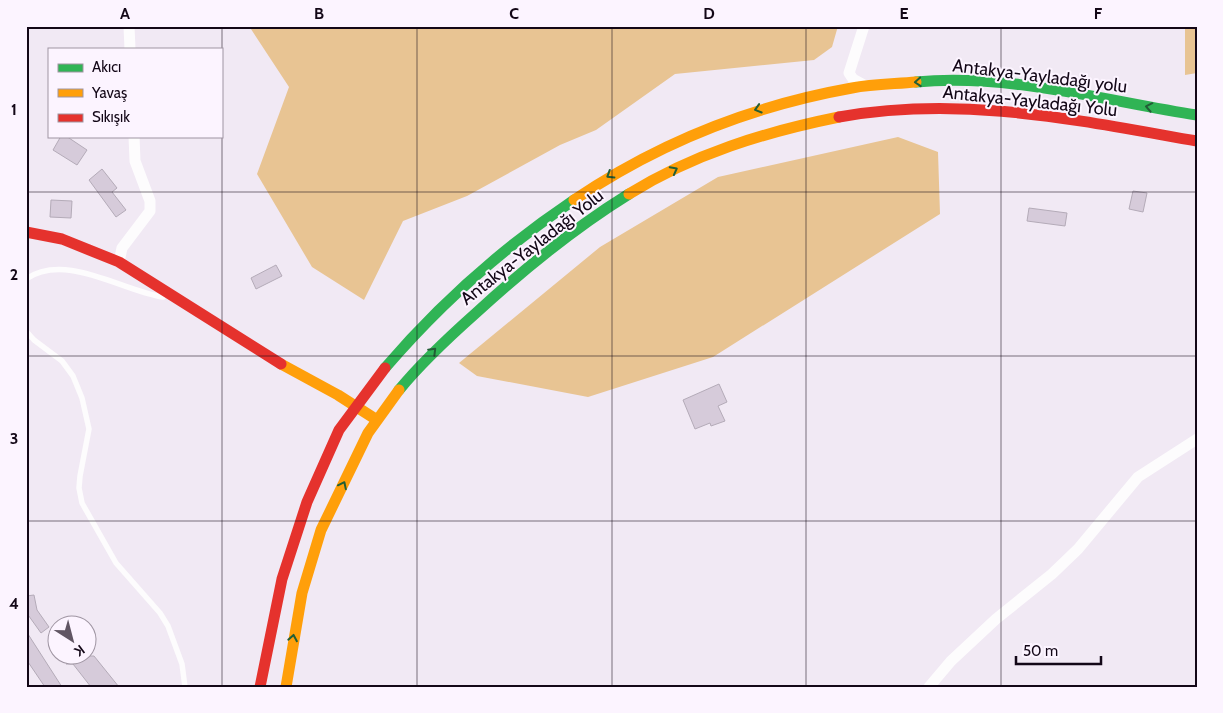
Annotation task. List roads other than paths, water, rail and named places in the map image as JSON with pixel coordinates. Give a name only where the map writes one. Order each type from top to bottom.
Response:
[{"type":"main road","name":"Antakya-Yayladağı yolu","points":[[260,687],[267,640],[292,540],[338,432],[416,333],[462,287],[524,236],[588,189],[670,143],[716,122],[762,107],[814,95],[868,87],[923,81],[1002,85],[1197,115]]},
{"type":"main road","name":"Antakya-Yayladağı Yolu","points":[[286,687],[302,590],[318,536],[361,446],[377,420],[411,375],[434,349],[546,253],[635,190],[681,166],[724,148],[822,121],[917,108],[966,109],[1048,117],[1197,141]]},
{"type":"main road","points":[[26,232],[62,240],[119,262],[176,299],[200,311],[278,362],[377,420]]},
{"type":"street","points":[[129,26],[130,48]]},
{"type":"street","points":[[864,26],[849,73],[853,79],[868,87]]},
{"type":"street","points":[[119,262],[122,248],[150,211],[150,201],[135,161],[134,138]]},
{"type":"street","points":[[929,687],[951,661],[996,619],[1052,574],[1078,549],[1138,478],[1197,439]]},
{"type":"lane","points":[[26,279],[45,270],[69,270],[95,276],[154,295],[176,299]]},
{"type":"lane","points":[[26,331],[34,340],[62,361],[73,376],[82,398],[89,429],[80,476],[79,488],[82,503],[116,563],[160,613],[168,626],[182,664],[185,687]]}]
